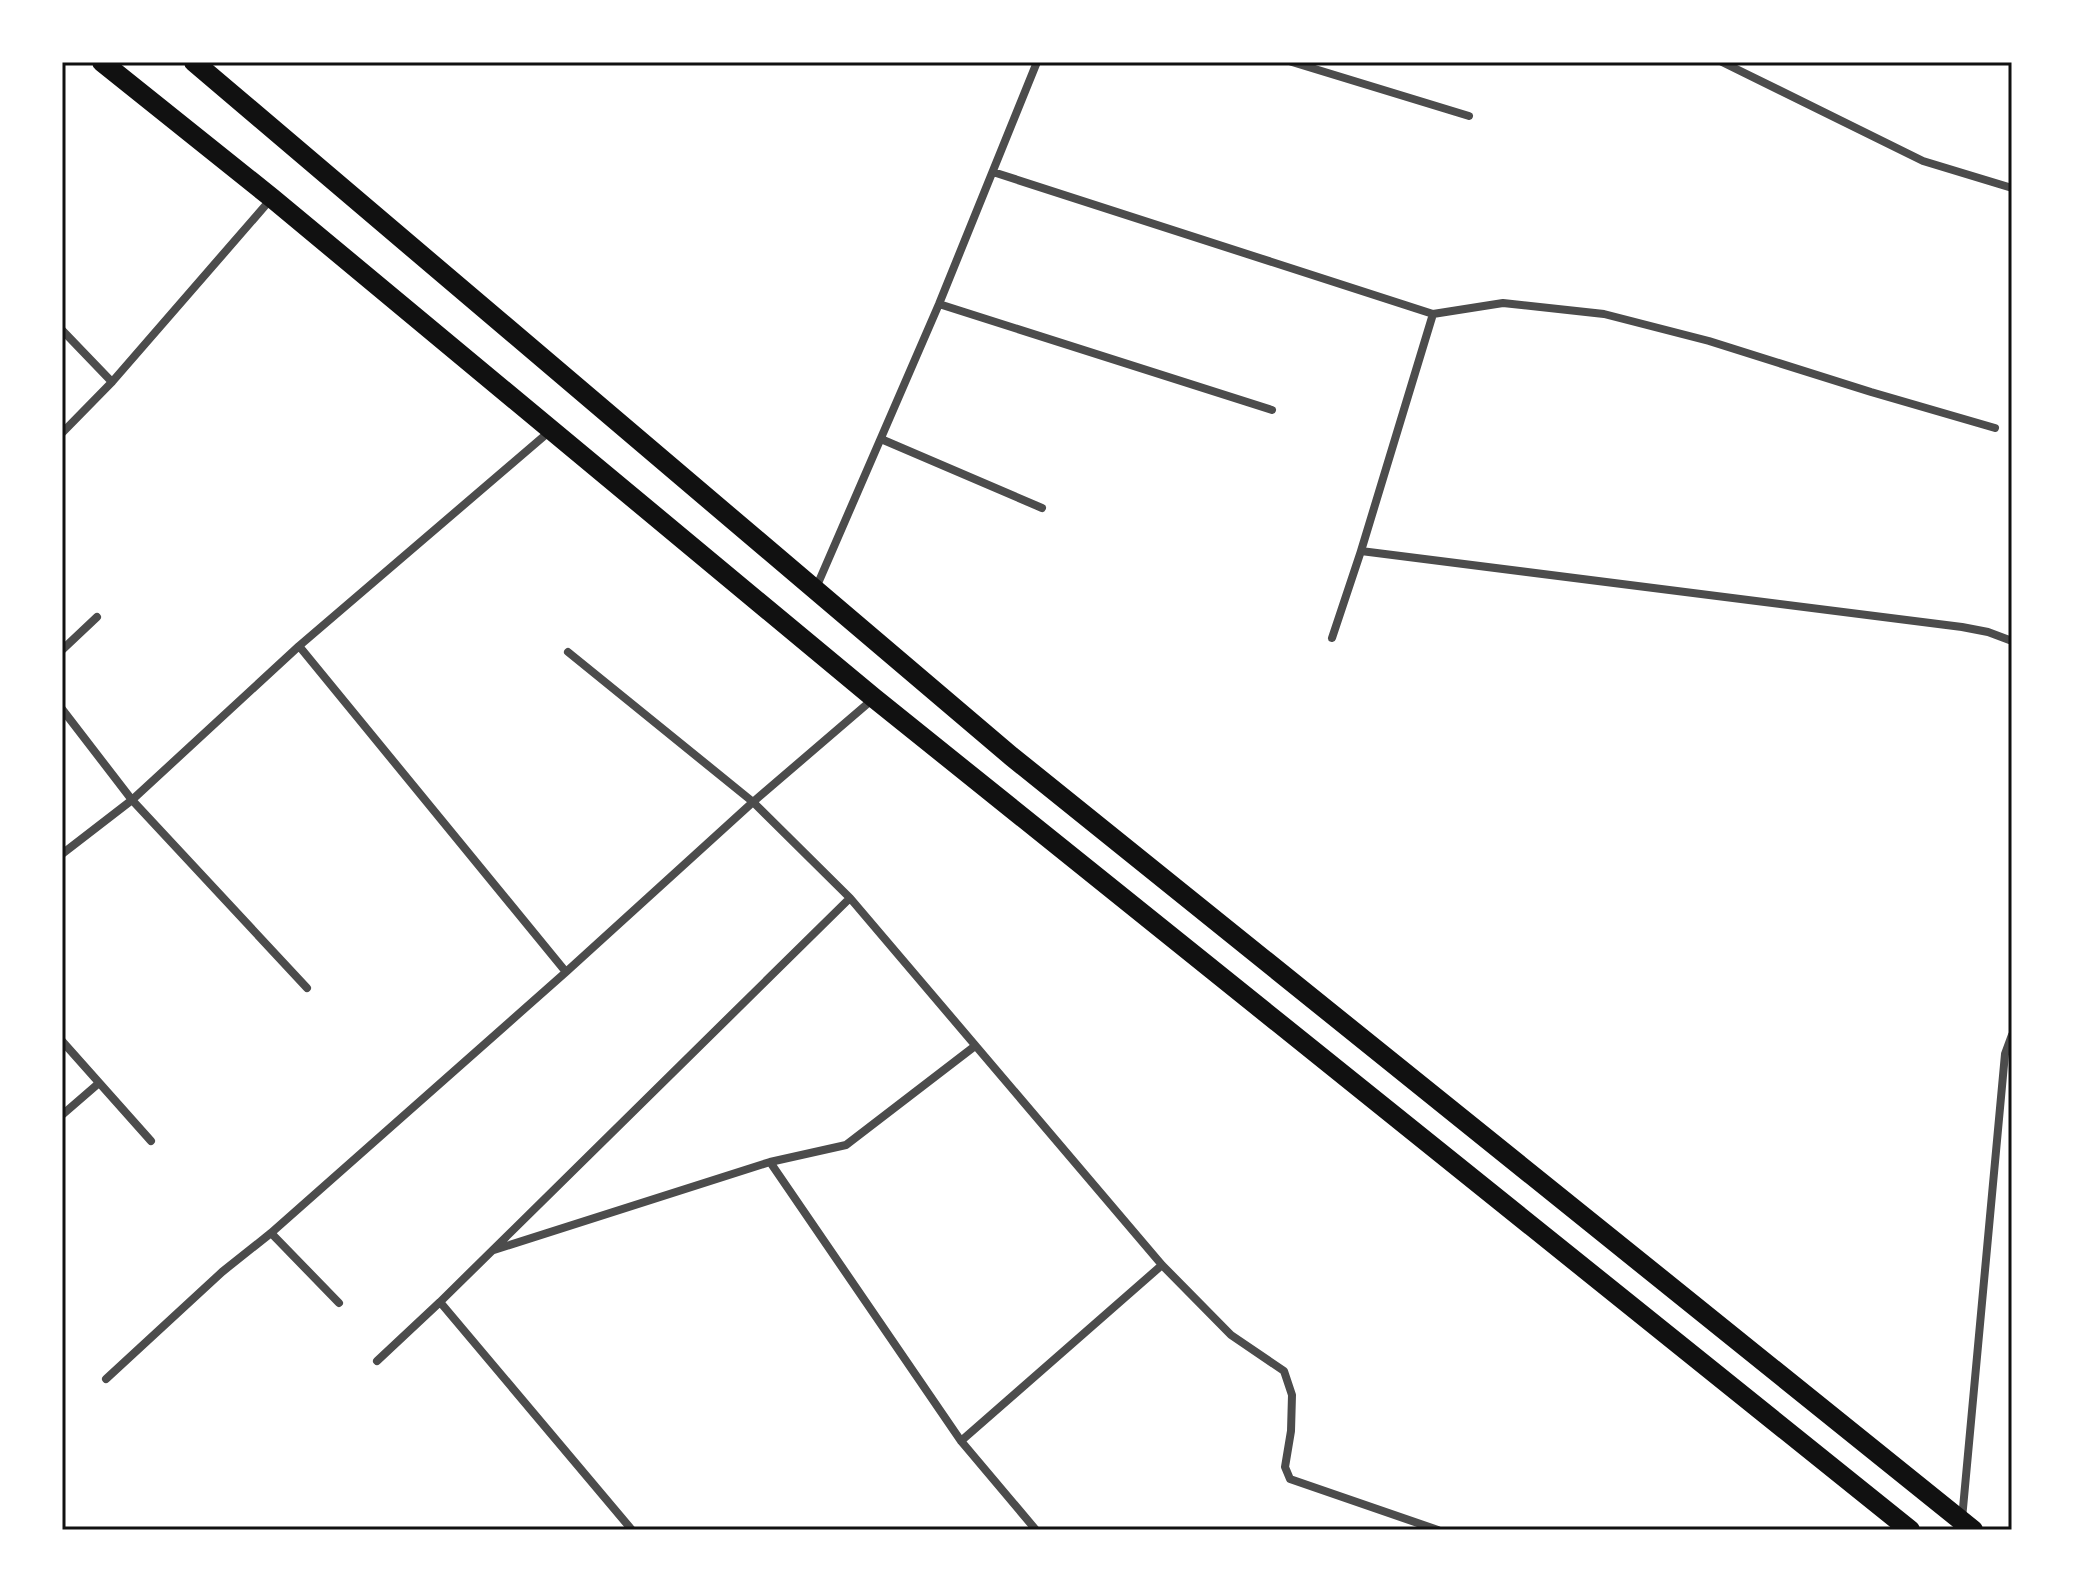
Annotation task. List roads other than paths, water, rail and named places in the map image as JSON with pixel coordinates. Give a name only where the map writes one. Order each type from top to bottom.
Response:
[{"type":"main road","points":[[102,62],[272,198],[874,698],[1901,1527]]},
{"type":"main road","points":[[194,62],[1011,756],[1968,1526]]},
{"type":"street","points":[[816,589],[939,304],[1037,62]]},
{"type":"street","points":[[1292,62],[1469,116]]},
{"type":"street","points":[[1722,62],[1923,161],[2012,188]]},
{"type":"street","points":[[993,172],[1433,314],[1503,303],[1604,314],[1709,341],[1995,428]]},
{"type":"street","points":[[62,433],[112,382],[272,198]]},
{"type":"street","points":[[939,304],[1272,410]]},
{"type":"street","points":[[1332,638],[1433,314]]},
{"type":"street","points":[[62,330],[112,382]]},
{"type":"street","points":[[62,854],[132,800],[299,646],[550,431]]},
{"type":"street","points":[[881,439],[1042,508]]},
{"type":"street","points":[[1361,551],[1962,627],[2012,641]]},
{"type":"street","points":[[62,650],[97,617]]},
{"type":"street","points":[[299,646],[566,972]]},
{"type":"street","points":[[568,652],[753,802],[850,898],[1162,1265],[1231,1335],[1284,1371],[1292,1395],[1291,1431],[1285,1467],[1290,1479],[1438,1530]]},
{"type":"street","points":[[106,1379],[222,1272],[271,1233],[753,802],[874,698]]},
{"type":"street","points":[[62,709],[132,800],[307,988]]},
{"type":"street","points":[[377,1361],[850,898]]},
{"type":"street","points":[[1968,1526],[2005,1054],[2012,1035]]},
{"type":"street","points":[[62,1041],[151,1141]]},
{"type":"street","points":[[492,1251],[770,1162],[800,1158],[846,1145],[975,1046]]},
{"type":"street","points":[[62,1115],[99,1083]]},
{"type":"street","points":[[770,1162],[961,1441],[1036,1530]]},
{"type":"street","points":[[271,1233],[339,1303]]},
{"type":"street","points":[[961,1441],[1162,1265]]},
{"type":"street","points":[[440,1302],[632,1530]]}]
